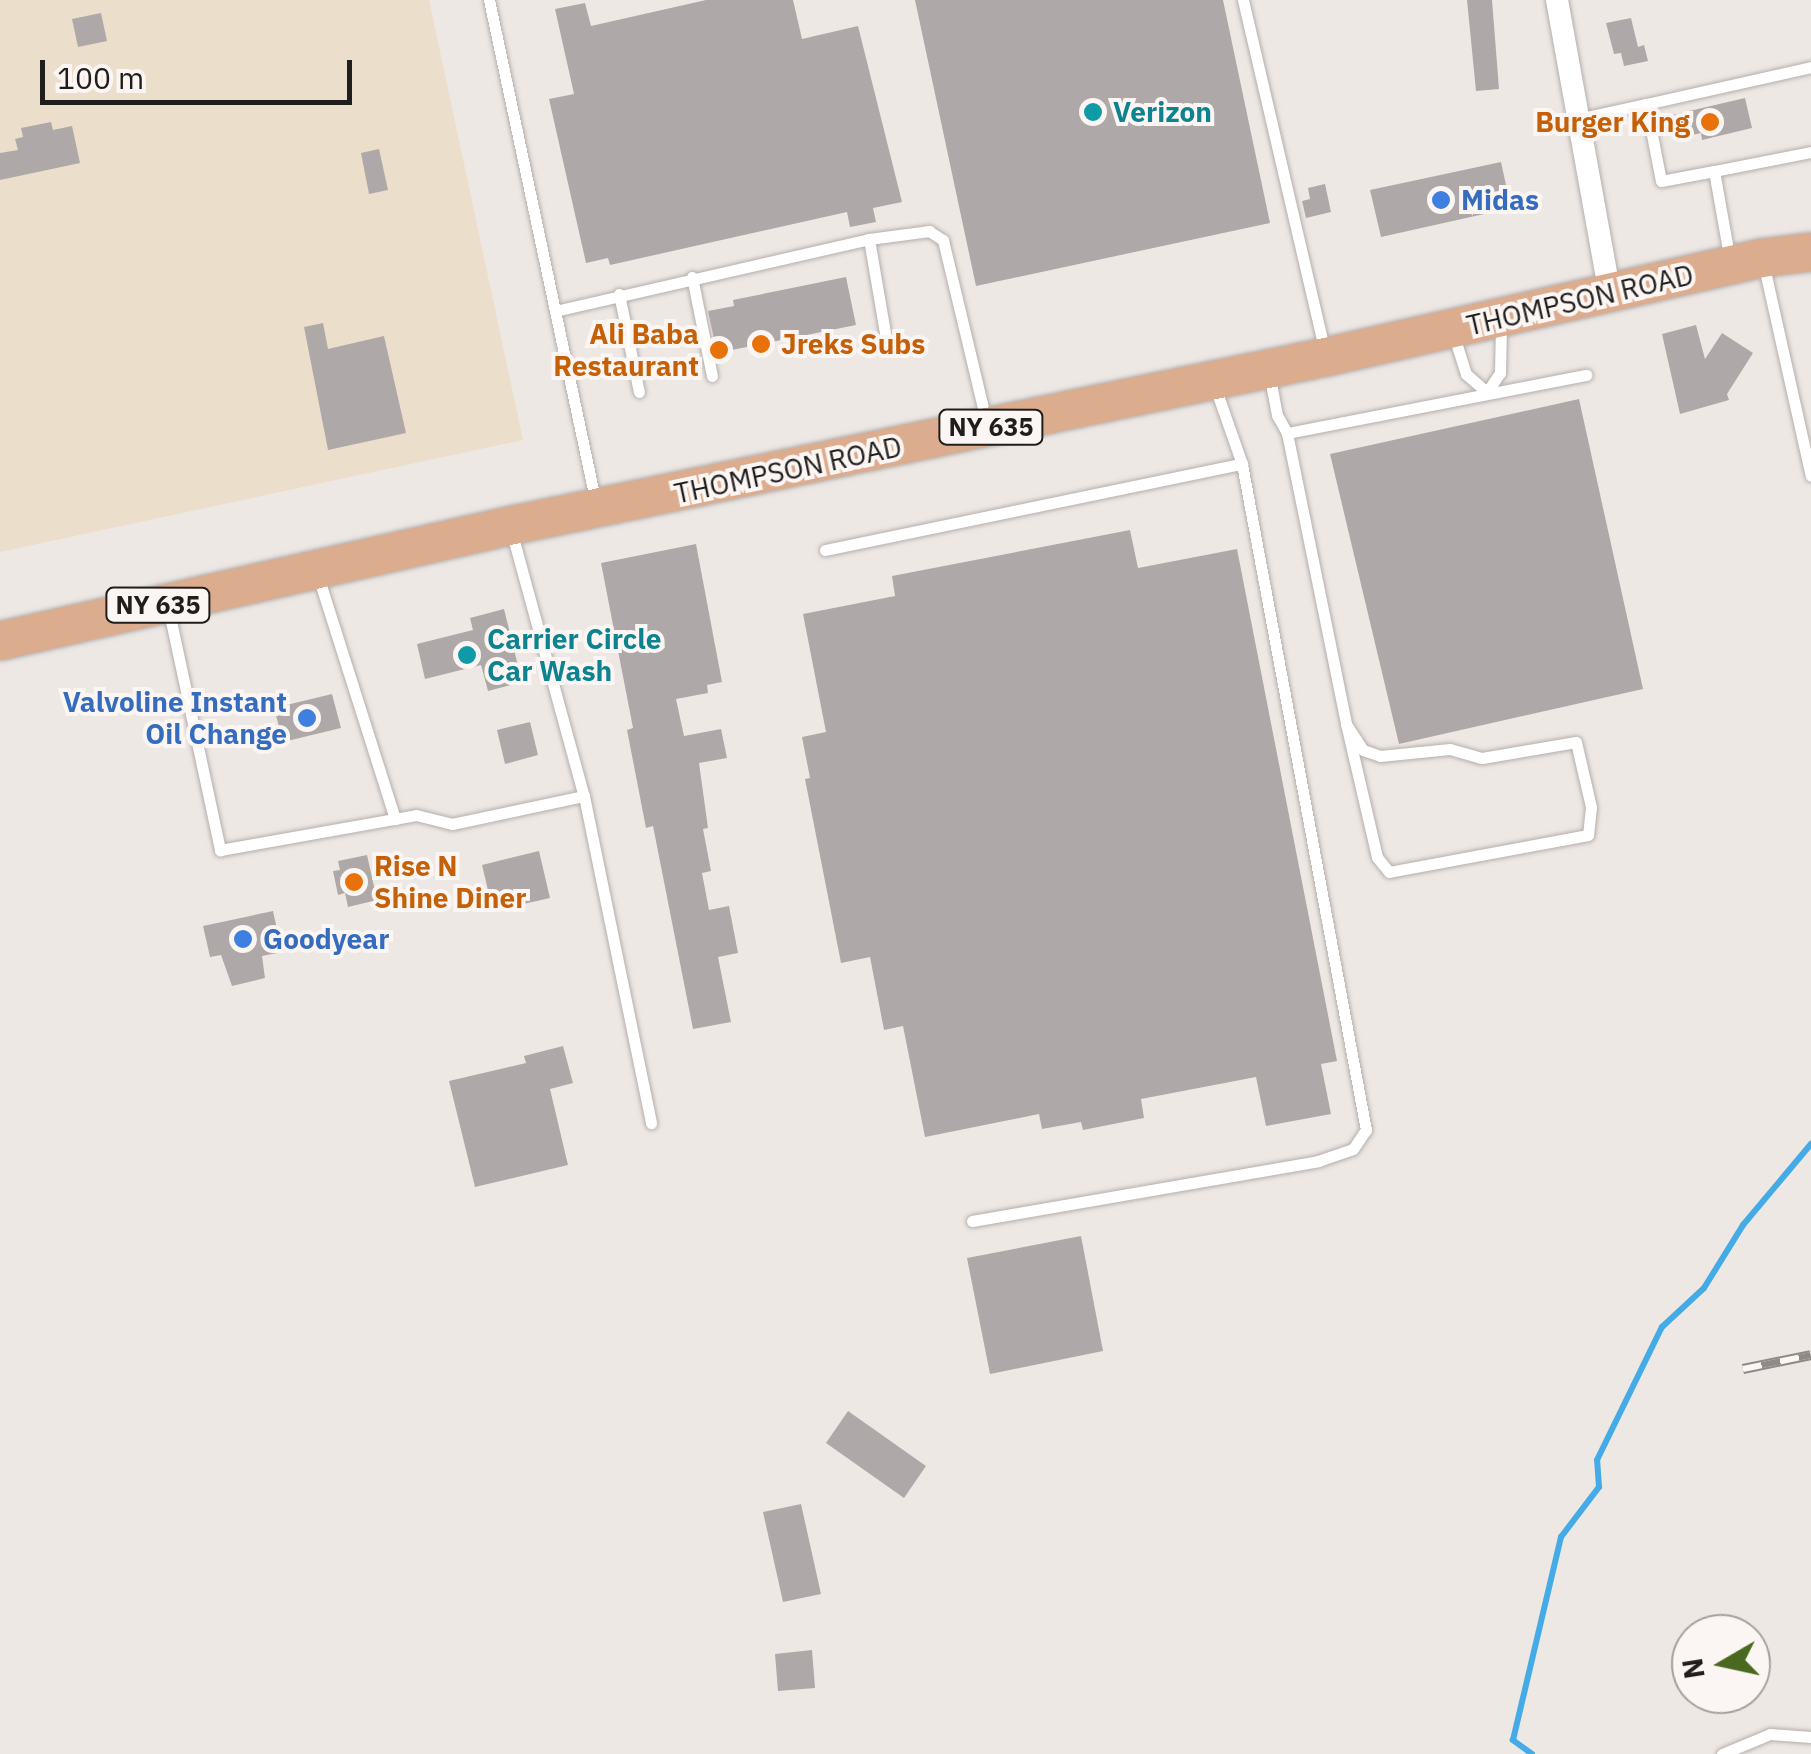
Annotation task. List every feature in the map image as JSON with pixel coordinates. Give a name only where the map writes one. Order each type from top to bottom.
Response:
[{"type":"main road","name":"THOMPSON ROAD","points":[[0,641],[510,526],[1326,357],[1746,262],[1811,252]]},
{"type":"street","points":[[1557,0],[1610,294]]},
{"type":"lane","points":[[490,0],[596,508]]},
{"type":"lane","points":[[1243,0],[1326,357]]},
{"type":"lane","points":[[1576,119],[1811,67]]},
{"type":"lane","points":[[1646,104],[1661,181],[1811,152]]},
{"type":"lane","points":[[1714,171],[1807,441],[1811,476]]},
{"type":"lane","points":[[555,311],[869,239],[929,231],[943,240],[988,428]]},
{"type":"lane","points":[[869,239],[886,338]]},
{"type":"lane","points":[[692,278],[712,376]]},
{"type":"lane","points":[[619,294],[639,392]]},
{"type":"lane","points":[[1487,392],[1500,373],[1501,318]]},
{"type":"lane","points":[[1452,329],[1466,374],[1487,392]]},
{"type":"lane","points":[[1268,368],[1277,416],[1287,433],[1346,724],[1377,857],[1389,872],[1588,835],[1590,808],[1576,742],[1482,758],[1450,749],[1380,756],[1363,750],[1346,724]]},
{"type":"lane","points":[[1287,433],[1586,375]]},
{"type":"lane","points":[[972,1221],[1318,1161],[1354,1149],[1366,1130],[1242,464],[1213,380]]},
{"type":"lane","points":[[825,550],[1242,464]]},
{"type":"lane","points":[[510,526],[584,796],[651,1122]]},
{"type":"lane","points":[[315,568],[346,675],[396,819]]},
{"type":"lane","points":[[167,603],[220,850],[416,816],[452,824],[584,796]]},
{"type":"lane","points":[[1722,1754],[1770,1734],[1811,1737]]},
{"type":"shaded area","points":[[0,0],[429,0],[523,440],[0,552]]},
{"type":"building","points":[[706,0],[793,0],[802,39],[858,26],[902,202],[873,208],[876,222],[850,227],[847,212],[610,265],[608,258],[586,263],[549,99],[574,94],[555,9],[585,3],[591,26]]},
{"type":"building","name":"Verizon","points":[[915,0],[1223,0],[1270,223],[976,286]]},
{"type":"building","points":[[1467,0],[1492,0],[1499,89],[1476,91]]},
{"type":"building","points":[[101,13],[107,41],[78,47],[72,19]]},
{"type":"building","points":[[1631,18],[1638,47],[1644,45],[1648,61],[1624,66],[1621,53],[1614,54],[1606,23]]},
{"type":"building","name":"Burger King","points":[[1745,98],[1752,128],[1702,140],[1701,133],[1673,139],[1668,116]]},
{"type":"building","points":[[51,122],[53,130],[72,126],[80,163],[0,180],[0,153],[18,150],[15,139],[23,137],[21,128]]},
{"type":"building","points":[[379,149],[388,190],[369,194],[361,153]]},
{"type":"building","name":"Midas","points":[[1501,162],[1511,208],[1381,237],[1370,190]]},
{"type":"building","points":[[1325,184],[1331,212],[1306,218],[1302,201],[1310,199],[1308,188]]},
{"type":"building","points":[[846,277],[856,325],[717,353],[708,311],[734,306],[733,300]]},
{"type":"building","points":[[323,323],[328,349],[384,336],[406,433],[328,450],[304,327]]},
{"type":"building","points":[[1696,325],[1705,359],[1722,333],[1753,353],[1727,394],[1729,400],[1680,414],[1662,334]]},
{"type":"building","points":[[1579,399],[1643,689],[1399,744],[1330,454]]},
{"type":"building","points":[[1130,530],[1138,568],[1237,549],[1337,1061],[1321,1064],[1331,1114],[1266,1126],[1256,1077],[1141,1099],[1144,1118],[1083,1130],[1081,1122],[1042,1129],[1039,1114],[925,1137],[903,1026],[884,1030],[870,957],[841,963],[805,779],[810,778],[802,737],[826,732],[803,614],[895,596],[892,576]]},
{"type":"building","points":[[696,544],[722,682],[707,685],[708,693],[676,699],[684,736],[721,729],[727,758],[699,763],[708,828],[703,829],[711,871],[702,873],[709,910],[729,906],[738,953],[718,957],[731,1022],[693,1029],[653,826],[646,828],[627,730],[633,728],[601,563]]},
{"type":"building","name":"Carrier Circle Car Wash","points":[[504,609],[522,682],[488,691],[481,665],[425,679],[417,644],[473,630],[470,618]]},
{"type":"building","name":"Valvoline Instant Oil Change","points":[[332,694],[341,728],[283,742],[274,708]]},
{"type":"building","points":[[530,722],[538,755],[505,764],[497,730]]},
{"type":"building","points":[[539,851],[550,898],[493,911],[482,865]]},
{"type":"building","name":"Rise N Shine Diner","points":[[367,855],[377,900],[348,907],[345,893],[338,895],[333,871],[340,870],[338,861]]},
{"type":"building","name":"Goodyear","points":[[273,911],[282,952],[262,956],[265,978],[232,986],[221,955],[210,957],[203,926]]},
{"type":"building","points":[[563,1046],[573,1083],[550,1089],[568,1165],[475,1187],[449,1081],[526,1063],[524,1056]]},
{"type":"building","points":[[1081,1236],[1103,1351],[990,1374],[967,1258]]},
{"type":"building","points":[[848,1411],[926,1466],[904,1498],[826,1443]]},
{"type":"building","points":[[801,1504],[821,1594],[783,1602],[763,1512]]},
{"type":"building","points":[[812,1650],[815,1688],[778,1691],[775,1654]]},
{"type":"waterway","points":[[1532,1754],[1513,1740],[1561,1537],[1599,1487],[1597,1460],[1662,1327],[1704,1288],[1743,1225],[1811,1144]]},
{"type":"railway","points":[[1743,1369],[1811,1355]]},
{"type":"place","name":"Verizon","points":[[1093,112]]},
{"type":"place","name":"Burger King","points":[[1710,122]]},
{"type":"place","name":"Midas","points":[[1441,200]]},
{"type":"place","name":"Jreks Subs","points":[[761,344]]},
{"type":"place","name":"Ali Baba Restaurant","points":[[719,350]]},
{"type":"place","name":"Carrier Circle Car Wash","points":[[467,655]]},
{"type":"place","name":"Valvoline Instant Oil Change","points":[[307,718]]},
{"type":"place","name":"Rise N Shine Diner","points":[[354,882]]},
{"type":"place","name":"Goodyear","points":[[243,939]]}]
